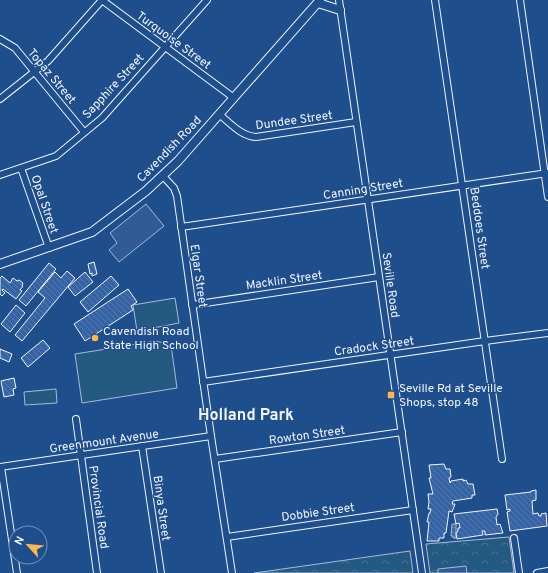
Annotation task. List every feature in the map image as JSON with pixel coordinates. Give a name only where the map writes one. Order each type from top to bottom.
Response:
[{"type":"main road","points":[[319,1],[340,10]]},
{"type":"main road","name":"Cavendish Road","points":[[0,264],[83,236],[96,230],[146,191],[163,176],[319,1]]},
{"type":"street","name":"Turquoise Street","points":[[102,0],[234,98]]},
{"type":"street","points":[[0,100],[48,61],[102,0]]},
{"type":"street","name":"Sapphire Street","points":[[0,175],[56,156],[102,118],[207,0]]},
{"type":"street","name":"Seville Road","points":[[339,0],[422,573]]},
{"type":"street","name":"Beddoes Street","points":[[436,0],[502,459]]},
{"type":"street","points":[[520,0],[546,173],[548,197]]},
{"type":"street","name":"Topaz Street","points":[[0,39],[14,48],[84,132]]},
{"type":"street","name":"Dundee Street","points":[[219,114],[241,133],[249,137],[356,122]]},
{"type":"street","name":"Opal Street","points":[[21,168],[49,248]]},
{"type":"street","name":"Canning Street","points":[[181,228],[546,173]]},
{"type":"street","name":"Elgar Street","points":[[163,176],[176,193],[232,573]]},
{"type":"street","name":"Macklin Street","points":[[192,305],[379,277]]},
{"type":"street","name":"Cradock Street","points":[[203,382],[548,333]]},
{"type":"street","name":"Provincial Road","points":[[76,419],[97,573]]},
{"type":"street","name":"Rowton Street","points":[[215,460],[402,432]]},
{"type":"street","name":"Greenmount Avenue","points":[[1,467],[211,436]]},
{"type":"street","name":"Binya Street","points":[[142,446],[161,573]]},
{"type":"street","points":[[1,467],[17,573]]},
{"type":"street","name":"Dobbie Street","points":[[227,537],[413,510]]},
{"type":"street","points":[[514,538],[519,573]]},
{"type":"street","points":[[537,573],[548,571]]},
{"type":"green space","points":[[175,298],[179,323],[137,331],[133,305]]},
{"type":"green space","points":[[156,341],[171,345],[177,388],[82,403],[75,354]]},
{"type":"green space","points":[[56,389],[57,403],[25,405],[24,392]]},
{"type":"green space","points":[[509,537],[514,573],[430,573],[426,544]]},
{"type":"green space","points":[[410,551],[413,573],[254,573]]},
{"type":"shaded area","points":[[146,204],[164,226],[119,262],[109,250],[117,243],[110,233]]},
{"type":"shaded area","points":[[452,524],[456,524],[456,538],[451,536]]},
{"type":"shaded area","points":[[466,566],[467,573],[438,573],[438,569]]},
{"type":"building","points":[[94,262],[97,274],[92,276],[92,273],[90,274],[88,264]]},
{"type":"building","points":[[49,263],[56,269],[26,306],[19,300]]},
{"type":"building","points":[[67,271],[75,278],[22,341],[15,335],[45,298],[38,292],[55,272],[61,278]]},
{"type":"building","points":[[85,272],[93,282],[75,296],[68,287]]},
{"type":"building","points":[[2,276],[10,283],[13,278],[23,283],[20,290],[22,291],[16,299],[3,289],[2,290],[5,293],[2,296],[0,294],[0,278]]},
{"type":"building","points":[[111,276],[119,285],[88,312],[80,302]]},
{"type":"building","points":[[128,289],[137,302],[131,306],[133,310],[85,341],[74,324]]},
{"type":"building","points":[[16,305],[25,313],[10,332],[1,324]]},
{"type":"building","points":[[43,340],[50,348],[28,367],[21,358]]},
{"type":"building","points":[[0,349],[12,354],[9,362],[0,358]]},
{"type":"building","points":[[14,378],[16,388],[13,389],[14,395],[4,397],[1,381]]},
{"type":"building","points":[[444,464],[446,469],[450,469],[450,483],[451,481],[466,480],[468,484],[473,484],[475,495],[472,495],[472,498],[453,501],[452,504],[455,504],[452,512],[449,511],[444,538],[439,538],[439,541],[427,541],[429,522],[427,522],[431,509],[428,509],[428,494],[433,494],[429,478],[431,478],[429,465]]},
{"type":"building","points":[[536,490],[536,500],[532,501],[533,514],[538,513],[539,516],[541,516],[541,514],[546,513],[547,526],[510,531],[507,512],[510,511],[510,509],[507,510],[505,495]]},
{"type":"building","points":[[497,509],[497,525],[500,524],[503,533],[485,535],[485,531],[482,531],[483,535],[457,539],[456,534],[458,528],[460,528],[459,523],[456,524],[454,514]]},
{"type":"place","name":"Cavendish Road State High School","points":[[95,338]]},
{"type":"place","name":"Seville Rd at Seville Shops, stop 48","points":[[391,395]]},
{"type":"district","name":"Holland Park","points":[[246,414]]}]
